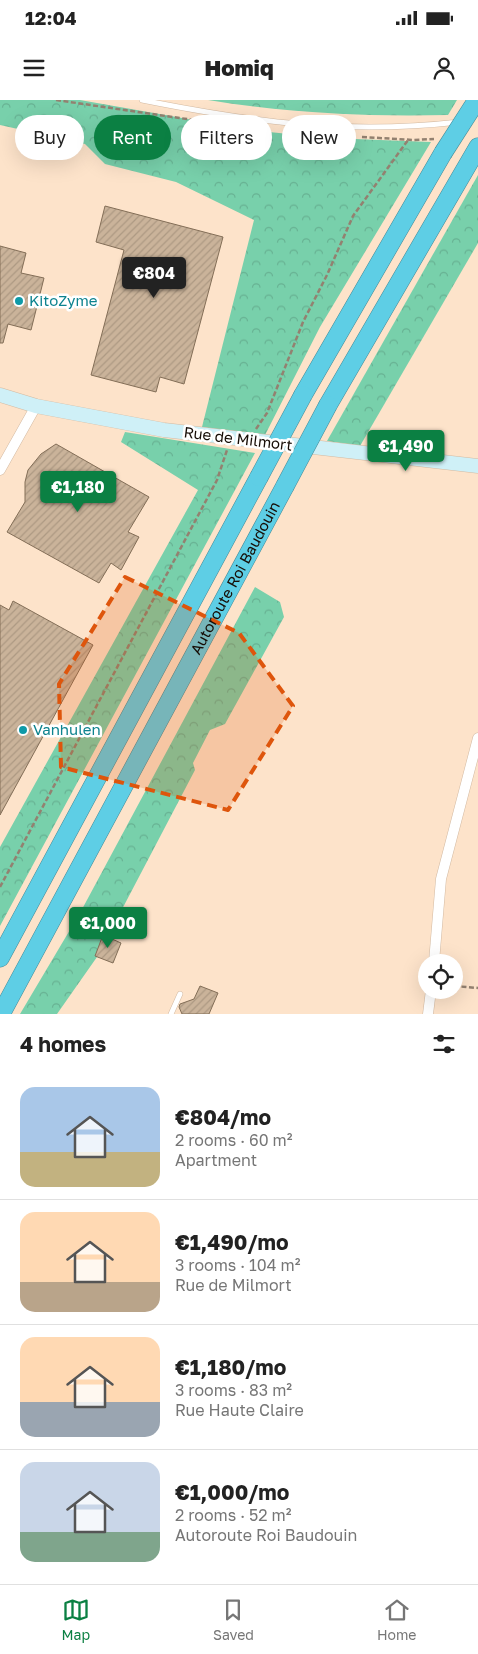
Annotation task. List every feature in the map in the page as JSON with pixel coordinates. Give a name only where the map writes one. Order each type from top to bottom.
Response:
[{"type":"highway","name":"Autoroute Roi Baudouin","points":[[0,958],[303,395],[443,154],[477,100]]},
{"type":"highway","name":"Autoroute Roi Baudouin","points":[[1,1014],[328,405],[476,150]]},
{"type":"street","name":"Rue de Milmort","points":[[0,395],[36,406],[116,422],[230,439],[478,466]]},
{"type":"street","points":[[0,470],[36,406]]},
{"type":"street","points":[[435,954],[441,879],[478,738]]},
{"type":"street","points":[[428,1014],[430,999]]},
{"type":"lane","points":[[142,100],[260,121],[330,128],[382,128],[469,120]]},
{"type":"lane","points":[[171,1014],[180,994]]},
{"type":"path","points":[[249,441],[267,413],[303,322],[327,275],[353,216],[408,140]]},
{"type":"path","points":[[0,887],[217,480],[230,439]]},
{"type":"path","points":[[463,987],[478,988]]},
{"type":"highlighted area","points":[[125,577],[239,633],[293,706],[228,810],[61,767],[59,684]]},
{"type":"green space","points":[[0,100],[80,100],[165,115],[94,115],[94,153],[84,144],[84,115],[15,115],[15,128],[0,125]]},
{"type":"green space","points":[[208,100],[457,100],[448,115],[358,115],[268,108]]},
{"type":"green space","points":[[171,116],[181,118],[181,160],[272,160],[272,132],[282,133],[282,160],[356,160],[356,139],[431,142],[320,327],[264,437],[202,427],[254,220],[176,182],[105,164],[101,160],[171,160]]},
{"type":"green space","points":[[478,175],[478,243],[360,446],[327,441]]},
{"type":"green space","points":[[125,432],[255,453],[0,926],[0,847],[198,490],[121,442]]},
{"type":"green space","points":[[255,587],[280,602],[284,617],[225,724],[210,730],[193,763],[195,770],[97,957],[57,1014],[20,1014],[80,913]]},
{"type":"building","points":[[105,206],[223,237],[184,384],[160,377],[156,392],[91,375],[124,250],[96,242]]},
{"type":"building","name":"KitoZyme","points":[[0,246],[26,253],[21,273],[44,278],[31,330],[8,324],[3,343],[0,343]]},
{"type":"building","points":[[56,444],[149,497],[128,532],[139,537],[121,570],[111,563],[99,583],[7,532],[25,502],[25,482],[28,470],[41,454]]},
{"type":"building","name":"Vanhulen","points":[[13,601],[93,645],[0,815],[0,605],[9,610]]},
{"type":"building","points":[[103,935],[121,943],[113,963],[95,956]]},
{"type":"building","points":[[200,986],[218,993],[209,1014],[182,1014],[179,1007],[180,1004],[194,999]]},
{"type":"place","name":"KitoZyme","points":[[19,301]]},
{"type":"place","name":"Vanhulen","points":[[23,730]]}]
